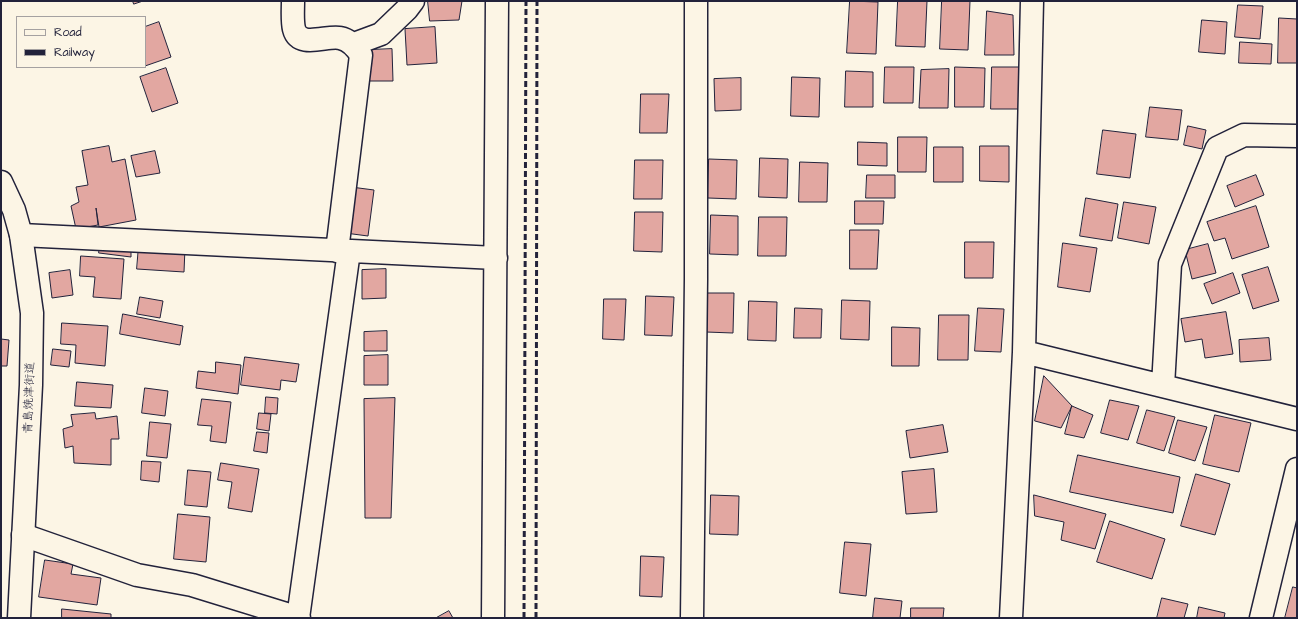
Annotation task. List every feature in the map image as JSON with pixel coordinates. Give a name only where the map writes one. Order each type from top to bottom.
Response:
[{"type":"street","points":[[23,535],[137,575],[192,585],[299,618],[343,251],[361,55],[354,44],[339,37],[307,40],[298,36],[294,30],[293,1]]},
{"type":"street","points":[[354,44],[381,34],[407,9],[413,1]]},
{"type":"street","points":[[493,618],[497,1]]},
{"type":"street","points":[[692,618],[696,279],[696,1]]},
{"type":"street","points":[[1011,618],[1024,352],[1032,1]]},
{"type":"street","points":[[1163,386],[1170,264],[1217,148],[1244,135],[1297,136]]},
{"type":"street","name":"青島焼津街道","points":[[1,182],[8,207],[21,235],[32,313],[31,385],[19,618]]},
{"type":"street","points":[[21,235],[496,258]]},
{"type":"street","points":[[1024,352],[1297,419]]},
{"type":"street","points":[[1261,618],[1297,469]]},
{"type":"building","points":[[133,1],[143,1],[134,4]]},
{"type":"building","points":[[428,1],[462,1],[459,20],[430,21]]},
{"type":"building","points":[[850,1],[878,2],[876,54],[847,53]]},
{"type":"building","points":[[898,1],[927,1],[925,47],[896,46]]},
{"type":"building","points":[[942,1],[970,1],[968,50],[940,49]]},
{"type":"building","points":[[1238,5],[1263,6],[1260,39],[1235,37]]},
{"type":"building","points":[[987,11],[1013,15],[1014,55],[985,55]]},
{"type":"building","points":[[1279,18],[1297,19],[1297,63],[1278,63]]},
{"type":"building","points":[[1202,20],[1227,22],[1225,54],[1199,52]]},
{"type":"building","points":[[159,22],[171,57],[146,66],[146,27]]},
{"type":"building","points":[[435,27],[437,63],[407,65],[405,29]]},
{"type":"building","points":[[1240,42],[1272,44],[1271,64],[1239,63]]},
{"type":"building","points":[[392,49],[393,81],[369,81],[369,50]]},
{"type":"building","points":[[885,67],[914,67],[913,103],[884,103]]},
{"type":"building","points":[[955,67],[985,68],[984,107],[955,107]]},
{"type":"building","points":[[992,67],[1019,67],[1019,109],[991,109]]},
{"type":"building","points":[[166,68],[178,103],[152,112],[140,77]]},
{"type":"building","points":[[949,69],[948,108],[919,108],[921,70]]},
{"type":"building","points":[[846,71],[873,72],[873,107],[845,107]]},
{"type":"building","points":[[792,77],[820,78],[819,117],[791,116]]},
{"type":"building","points":[[741,78],[741,110],[715,111],[714,79]]},
{"type":"building","points":[[641,94],[669,94],[667,133],[640,133]]},
{"type":"building","points":[[1150,107],[1182,110],[1178,140],[1146,137]]},
{"type":"building","points":[[1188,126],[1206,130],[1202,149],[1184,145]]},
{"type":"building","points":[[1103,130],[1136,134],[1130,178],[1097,174]]},
{"type":"building","points":[[898,137],[927,137],[926,172],[898,172]]},
{"type":"building","points":[[858,142],[887,143],[887,166],[858,165]]},
{"type":"building","points":[[109,146],[112,162],[125,159],[136,220],[99,227],[96,208],[98,225],[76,229],[71,206],[79,202],[76,187],[88,185],[82,151]]},
{"type":"building","points":[[980,146],[1009,146],[1009,182],[980,181]]},
{"type":"building","points":[[934,147],[963,147],[963,182],[934,182]]},
{"type":"building","points":[[155,151],[160,173],[136,177],[131,156]]},
{"type":"building","points":[[760,158],[788,159],[787,198],[759,197]]},
{"type":"building","points":[[709,159],[737,160],[736,199],[708,198]]},
{"type":"building","points":[[635,160],[663,160],[662,199],[634,199]]},
{"type":"building","points":[[800,162],[828,163],[827,202],[799,202]]},
{"type":"building","points":[[867,175],[895,175],[895,198],[866,198]]},
{"type":"building","points":[[1256,175],[1264,195],[1235,207],[1227,186]]},
{"type":"building","points":[[351,187],[374,190],[368,236],[345,233]]},
{"type":"building","points":[[1086,198],[1118,204],[1112,241],[1080,236]]},
{"type":"building","points":[[855,201],[884,201],[883,224],[855,224]]},
{"type":"building","points":[[1124,202],[1156,207],[1149,244],[1118,238]]},
{"type":"building","points":[[1256,206],[1269,247],[1232,259],[1225,238],[1214,241],[1207,222]]},
{"type":"building","points":[[635,212],[663,212],[662,252],[634,251]]},
{"type":"building","points":[[711,215],[738,216],[738,255],[710,254]]},
{"type":"building","points":[[759,217],[787,217],[786,256],[758,256]]},
{"type":"building","points":[[850,230],[879,230],[877,269],[850,269]]},
{"type":"building","points":[[100,242],[131,245],[131,257],[99,253]]},
{"type":"building","points":[[965,242],[994,242],[993,278],[965,278]]},
{"type":"building","points":[[1063,243],[1097,248],[1090,292],[1058,287]]},
{"type":"building","points":[[1208,244],[1216,273],[1192,279],[1185,250]]},
{"type":"building","points":[[139,245],[185,248],[184,272],[137,269]]},
{"type":"building","points":[[81,256],[124,259],[121,299],[93,297],[95,277],[80,276]]},
{"type":"building","points":[[1268,267],[1279,301],[1253,309],[1242,275]]},
{"type":"building","points":[[386,269],[386,298],[362,299],[362,270]]},
{"type":"building","points":[[70,270],[73,295],[52,298],[49,273]]},
{"type":"building","points":[[1233,273],[1240,293],[1212,304],[1204,284]]},
{"type":"building","points":[[706,293],[734,293],[733,333],[706,332]]},
{"type":"building","points":[[646,296],[674,297],[672,336],[645,335]]},
{"type":"building","points":[[140,297],[163,301],[160,318],[137,314]]},
{"type":"building","points":[[604,299],[626,299],[624,340],[603,339]]},
{"type":"building","points":[[842,300],[870,301],[869,340],[841,339]]},
{"type":"building","points":[[749,301],[777,302],[776,341],[748,340]]},
{"type":"building","points":[[795,308],[822,309],[821,338],[794,338]]},
{"type":"building","points":[[978,308],[1004,309],[1001,352],[975,351]]},
{"type":"building","points":[[1226,312],[1233,354],[1205,358],[1202,339],[1185,342],[1181,319]]},
{"type":"building","points":[[123,314],[183,326],[180,345],[120,334]]},
{"type":"building","points":[[939,315],[969,315],[968,360],[938,360]]},
{"type":"building","points":[[62,323],[108,326],[105,366],[75,363],[76,345],[61,344]]},
{"type":"building","points":[[892,327],[920,328],[919,366],[892,366]]},
{"type":"building","points":[[387,331],[387,351],[364,351],[364,332]]},
{"type":"building","points":[[1269,338],[1271,360],[1240,362],[1239,340]]},
{"type":"building","points":[[1,339],[9,340],[7,366],[1,366]]},
{"type":"building","points":[[53,349],[71,351],[69,367],[51,365]]},
{"type":"building","points":[[388,355],[388,385],[364,385],[364,356]]},
{"type":"building","points":[[245,357],[299,364],[296,382],[281,380],[280,390],[241,385]]},
{"type":"building","points":[[216,362],[241,365],[238,394],[196,388],[198,371],[215,373]]},
{"type":"building","points":[[1044,376],[1072,406],[1061,428],[1035,421]]},
{"type":"building","points":[[77,382],[113,385],[111,408],[75,406]]},
{"type":"building","points":[[145,388],[168,391],[165,416],[142,413]]},
{"type":"building","points":[[266,397],[278,398],[277,414],[265,413]]},
{"type":"building","points":[[395,398],[391,518],[365,518],[364,399]]},
{"type":"building","points":[[202,399],[231,402],[226,443],[210,441],[212,426],[198,425]]},
{"type":"building","points":[[1110,400],[1139,406],[1128,440],[1101,433]]},
{"type":"building","points":[[1072,406],[1093,415],[1084,438],[1065,434]]},
{"type":"building","points":[[1147,410],[1175,417],[1164,451],[1137,443]]},
{"type":"building","points":[[95,413],[96,419],[117,416],[119,439],[111,439],[111,465],[74,463],[73,446],[65,448],[63,429],[73,426],[71,415]]},
{"type":"building","points":[[259,413],[271,414],[269,431],[257,429]]},
{"type":"building","points":[[1215,415],[1251,423],[1239,472],[1203,464]]},
{"type":"building","points":[[1178,420],[1207,427],[1195,461],[1169,453]]},
{"type":"building","points":[[150,422],[171,424],[167,458],[147,456]]},
{"type":"building","points":[[943,425],[948,452],[910,458],[906,431]]},
{"type":"building","points":[[257,432],[269,433],[267,453],[254,451]]},
{"type":"building","points":[[1078,455],[1180,477],[1173,513],[1070,492]]},
{"type":"building","points":[[142,461],[161,462],[159,482],[141,480]]},
{"type":"building","points":[[221,463],[259,469],[252,512],[228,508],[232,482],[218,480]]},
{"type":"building","points":[[934,469],[937,512],[906,514],[902,472]]},
{"type":"building","points":[[188,470],[211,472],[207,507],[185,505]]},
{"type":"building","points":[[1196,474],[1230,484],[1215,535],[1181,526]]},
{"type":"building","points":[[711,495],[739,496],[738,535],[710,534]]},
{"type":"building","points":[[1034,495],[1106,514],[1095,549],[1061,540],[1064,522],[1035,516]]},
{"type":"building","points":[[178,514],[210,517],[206,562],[174,559]]},
{"type":"building","points":[[1110,521],[1165,539],[1152,579],[1097,562]]},
{"type":"building","points":[[845,542],[871,544],[866,596],[840,593]]},
{"type":"building","points":[[641,556],[664,557],[662,597],[640,596]]},
{"type":"building","points":[[45,560],[73,564],[71,574],[101,578],[97,605],[39,597]]},
{"type":"building","points":[[1293,587],[1297,588],[1297,618],[1285,618]]},
{"type":"building","points":[[875,598],[902,601],[900,618],[873,618]]},
{"type":"building","points":[[1162,598],[1188,604],[1184,618],[1157,618]]},
{"type":"building","points":[[1199,607],[1225,613],[1224,618],[1197,618]]},
{"type":"building","points":[[911,608],[944,608],[943,618],[911,618]]},
{"type":"building","points":[[62,609],[111,614],[111,618],[62,618]]},
{"type":"building","points":[[449,611],[453,618],[436,618]]},
{"type":"railway","points":[[524,618],[526,1]]},
{"type":"railway","points":[[536,618],[537,1]]}]
